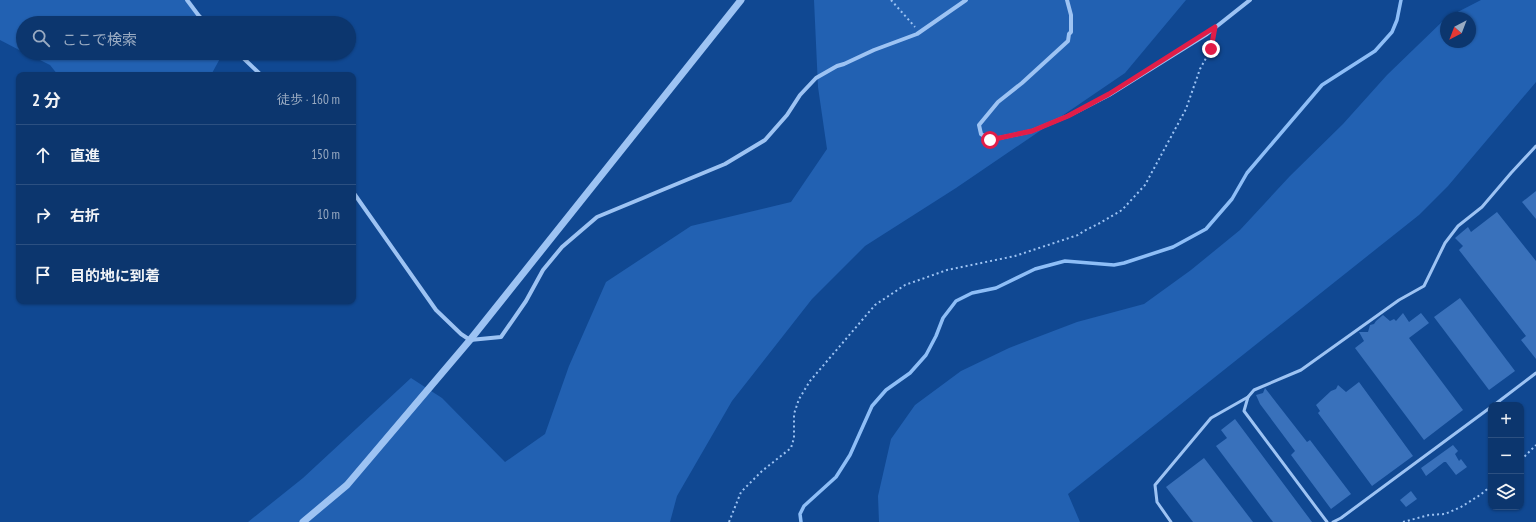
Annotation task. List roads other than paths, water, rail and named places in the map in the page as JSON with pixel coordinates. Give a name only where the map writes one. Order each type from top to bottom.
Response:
[{"type":"street","points":[[187,0],[200,16]]},
{"type":"street","points":[[302,522],[347,484],[470,340],[741,0]]},
{"type":"street","points":[[356,196],[436,310],[461,334],[470,340],[501,338],[526,301],[543,270],[562,247],[597,216],[725,164],[765,140],[787,115],[800,95],[816,78],[837,66],[920,33],[966,0]]},
{"type":"street","points":[[1067,0],[1071,32],[1069,34],[1068,41],[1022,83],[998,102],[979,125],[981,134],[990,140],[1032,131],[1068,116],[1109,94],[1215,27],[1250,0]]},
{"type":"street","points":[[245,60],[258,72]]},
{"type":"lane","points":[[1171,522],[1157,502],[1155,485],[1211,418],[1248,397],[1254,390],[1301,370],[1399,300],[1424,286],[1445,243],[1458,226],[1482,207],[1511,172],[1536,146]]},
{"type":"lane","points":[[1498,402],[1536,373]]},
{"type":"lane","points":[[1248,397],[1244,411],[1327,522]]},
{"type":"lane","points":[[1333,522],[1341,518],[1488,409]]},
{"type":"waterway","points":[[801,522],[800,514],[804,506],[836,477],[850,455],[872,406],[886,390],[910,373],[926,355],[943,318],[956,301],[972,293],[996,288],[1035,269],[1065,261],[1114,265],[1124,263],[1173,247],[1206,229],[1232,199],[1247,173],[1322,85],[1375,51],[1392,32],[1397,20],[1401,0]]}]
